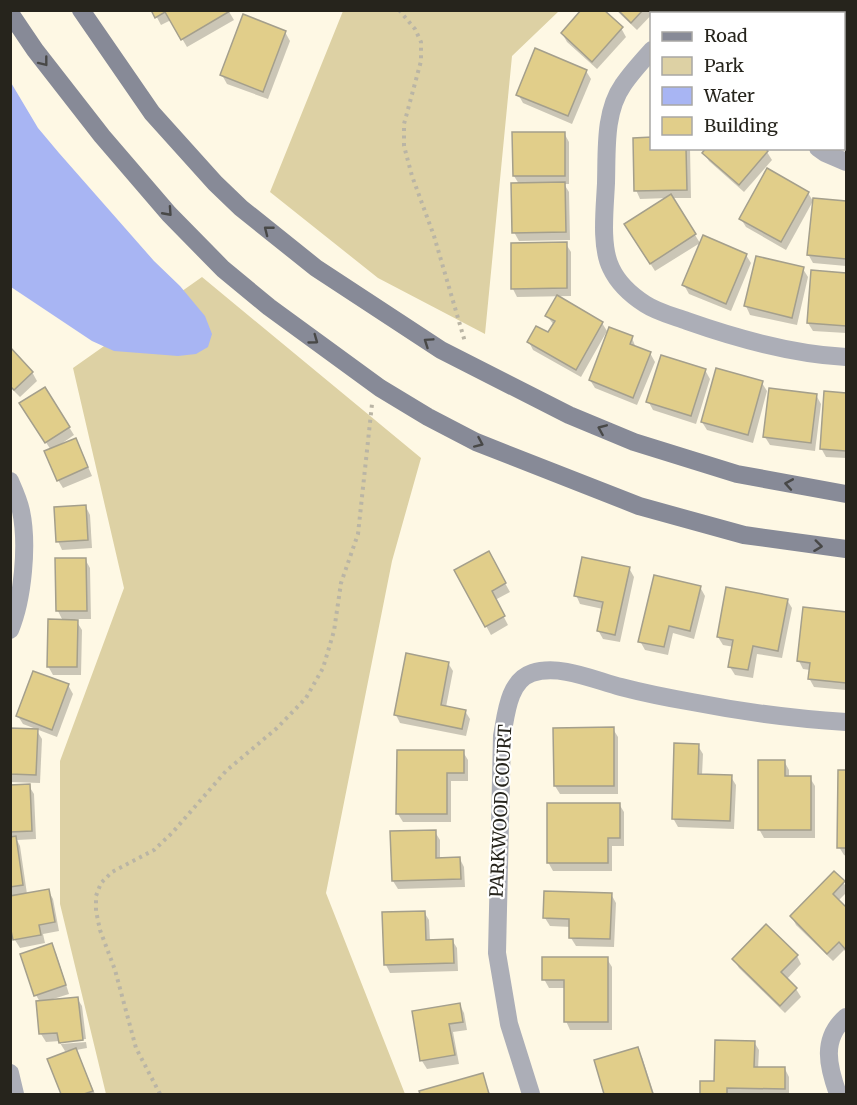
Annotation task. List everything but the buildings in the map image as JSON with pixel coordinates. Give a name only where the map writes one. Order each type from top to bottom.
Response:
[{"type":"main road","points":[[81,10],[152,113],[240,208],[316,268],[441,350],[569,415],[634,442],[737,474],[846,494]]},
{"type":"main road","points":[[10,14],[34,50],[102,136],[169,214],[223,269],[269,307],[380,388],[476,442],[639,506],[744,535],[846,549]]},
{"type":"street","points":[[650,51],[622,85],[617,95],[607,141],[606,252],[609,266],[616,279],[631,295],[647,305],[720,332],[788,349],[846,357]]},
{"type":"street","points":[[821,150],[846,162]]},
{"type":"street","points":[[10,480],[21,511],[18,551],[22,579],[10,630]]},
{"type":"street","name":"PARKWOOD COURT","points":[[531,1095],[509,1024],[497,953],[502,736],[506,711],[513,691],[522,678],[531,673],[560,671],[691,702],[846,722]]},
{"type":"street","points":[[838,1095],[829,1063],[829,1049],[832,1032],[846,1017]]},
{"type":"path","points":[[399,10],[415,29],[421,42],[421,61],[404,124],[404,146],[412,176],[434,236],[468,351]]},
{"type":"path","points":[[160,1095],[136,1048],[115,970],[100,930],[96,896],[101,883],[112,872],[154,850],[172,833],[226,771],[277,728],[306,698],[323,668],[334,631],[341,583],[358,534],[372,404]]},
{"type":"green space","points":[[343,11],[559,11],[512,56],[485,334],[378,278],[270,192]]},
{"type":"green space","points":[[202,277],[421,458],[392,561],[326,893],[405,1094],[106,1094],[60,904],[60,761],[124,588],[73,368]]},
{"type":"water","points":[[10,81],[38,128],[205,316],[212,334],[208,347],[196,354],[178,356],[114,351],[92,341],[11,287]]}]
